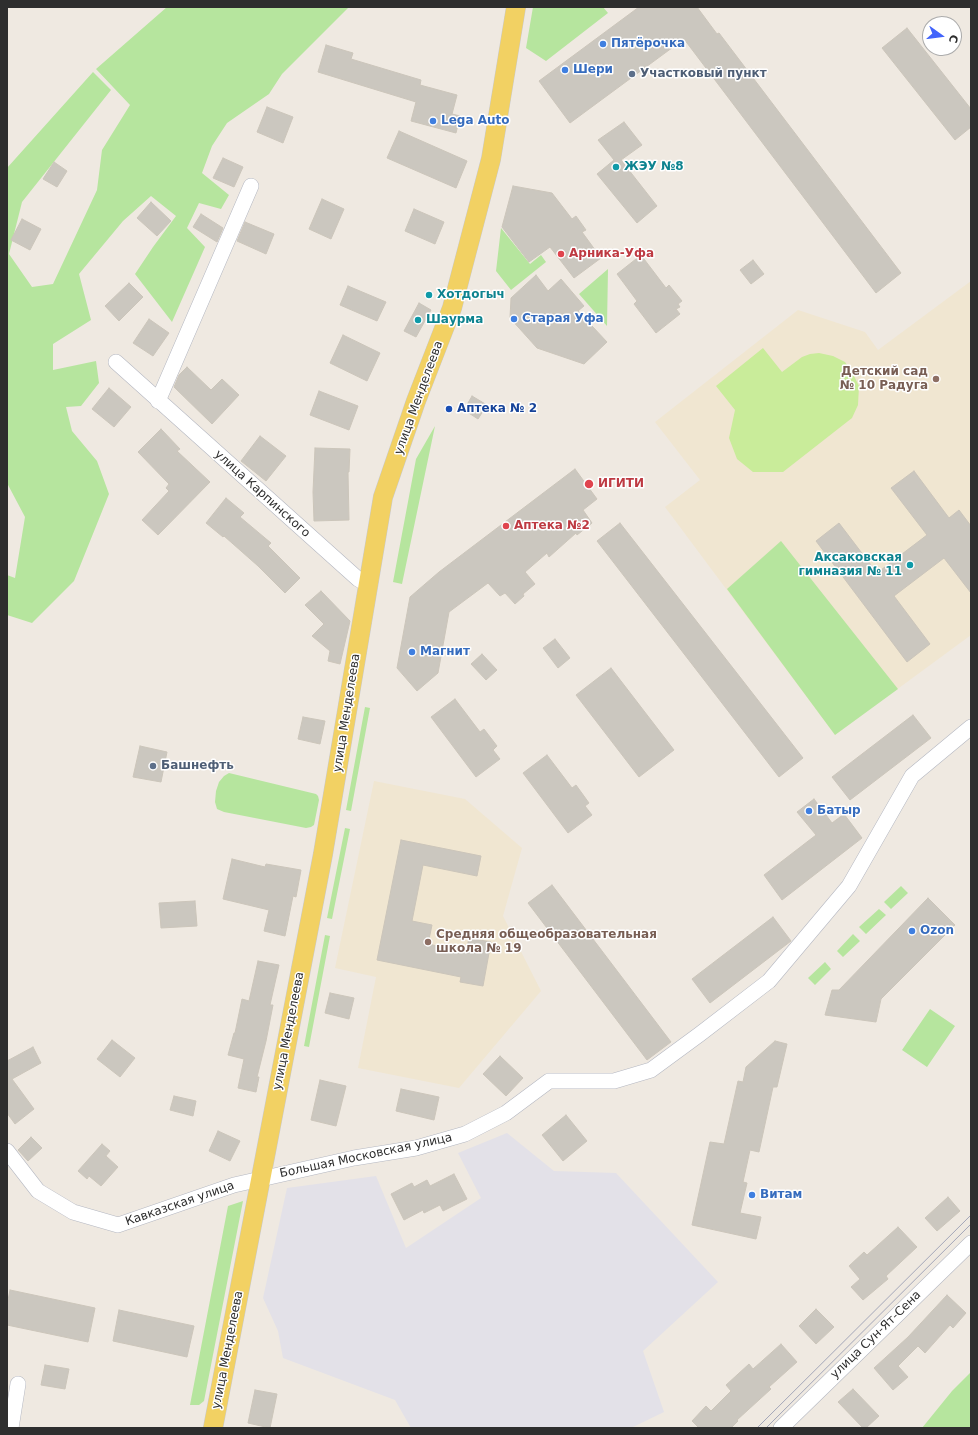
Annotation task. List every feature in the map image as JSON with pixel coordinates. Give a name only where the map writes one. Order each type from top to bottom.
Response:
[{"type":"main road","name":"улица Менделеева","points":[[213,1428],[325,846],[383,498],[416,401],[452,308],[491,159],[516,7]]},
{"type":"street","points":[[158,400],[250,186]]},
{"type":"street","name":"улица Карпинского","points":[[116,362],[358,579],[368,585]]},
{"type":"street","name":"Большая Московская улица","points":[[260,1178],[354,1158],[416,1148],[465,1134],[506,1113],[549,1081],[614,1081],[650,1070],[769,981],[849,886],[912,776],[971,727]]},
{"type":"street","name":"Кавказская улица","points":[[7,1151],[38,1191],[73,1212],[118,1226],[234,1185],[260,1178]]},
{"type":"street","name":"улица Сун-Ят-Сена","points":[[781,1428],[971,1242]]},
{"type":"street","points":[[11,1428],[18,1384]]},
{"type":"shaded area","points":[[971,281],[971,635],[835,735],[665,507],[700,480],[655,422],[798,310],[865,332],[878,350]]},
{"type":"shaded area","name":"Средняя общеобразовательная школа № 19","points":[[374,781],[465,799],[522,848],[503,916],[541,991],[459,1088],[358,1068],[376,977],[335,968]]},
{"type":"shaded area","points":[[507,1133],[554,1171],[616,1173],[718,1282],[643,1351],[664,1412],[631,1428],[411,1428],[395,1400],[283,1358],[278,1331],[263,1298],[287,1188],[376,1176],[406,1248],[481,1198],[458,1153]]},
{"type":"green space","points":[[167,7],[349,7],[282,74],[269,94],[227,123],[212,146],[202,173],[229,195],[221,209],[199,203],[187,228],[205,247],[172,322],[135,274],[176,216],[151,196],[123,221],[79,274],[91,320],[53,344],[53,370],[96,361],[99,383],[81,406],[66,407],[72,431],[97,461],[109,494],[74,581],[32,623],[7,615],[7,575],[15,578],[25,517],[7,483],[7,168],[93,72],[111,90],[22,202],[9,254],[32,287],[53,284],[97,190],[102,150],[130,105],[96,69]]},
{"type":"green space","points":[[533,7],[603,7],[608,13],[546,61],[526,48]]},
{"type":"green space","points":[[501,228],[530,264],[541,255],[546,262],[511,290],[496,271]]},
{"type":"green space","points":[[608,269],[607,326],[579,294]]},
{"type":"green space","points":[[763,348],[782,372],[802,357],[810,354],[819,353],[833,356],[845,362],[859,386],[858,405],[852,418],[783,472],[753,472],[737,459],[729,438],[735,410],[716,386]]},
{"type":"green space","points":[[435,426],[402,584],[393,582],[416,459]]},
{"type":"green space","points":[[781,541],[898,689],[835,735],[727,589]]},
{"type":"green space","points":[[365,707],[370,708],[351,811],[346,810]]},
{"type":"green space","points":[[229,773],[316,794],[319,800],[314,825],[306,828],[224,812],[217,809],[215,802],[219,782]]},
{"type":"green space","points":[[345,828],[350,829],[332,919],[327,918]]},
{"type":"green space","points":[[901,886],[908,893],[891,909],[884,902]]},
{"type":"green space","points":[[879,909],[886,915],[866,934],[859,927]]},
{"type":"green space","points":[[853,934],[860,941],[843,957],[837,951]]},
{"type":"green space","points":[[325,935],[330,936],[309,1047],[304,1046]]},
{"type":"green space","points":[[825,962],[831,969],[815,985],[808,978]]},
{"type":"green space","points":[[930,1009],[955,1026],[927,1067],[902,1050]]},
{"type":"green space","points":[[243,1201],[204,1401],[199,1405],[190,1405],[228,1206]]},
{"type":"green space","points":[[971,1372],[971,1428],[922,1428],[952,1391]]},
{"type":"building","points":[[639,7],[697,7],[717,34],[719,33],[901,273],[876,293],[684,39],[570,123],[539,81]]},
{"type":"building","points":[[907,28],[922,47],[922,56],[929,56],[971,109],[971,127],[955,140],[882,48]]},
{"type":"building","points":[[326,45],[353,53],[351,59],[421,80],[420,85],[457,95],[452,114],[460,116],[456,133],[411,121],[416,102],[318,72]]},
{"type":"building","points":[[267,107],[293,117],[283,143],[257,132]]},
{"type":"building","name":"ЖЭУ №8","points":[[624,122],[642,145],[621,160],[657,206],[637,223],[597,174],[614,160],[598,140]]},
{"type":"building","points":[[399,131],[467,161],[456,188],[387,158]]},
{"type":"building","points":[[223,158],[243,167],[234,187],[213,178]]},
{"type":"building","points":[[54,162],[67,171],[57,187],[43,179]]},
{"type":"building","points":[[513,186],[552,193],[572,219],[576,216],[586,230],[582,232],[601,258],[574,278],[550,247],[529,262],[502,227]]},
{"type":"building","points":[[322,199],[344,209],[331,239],[309,229]]},
{"type":"building","points":[[151,202],[171,221],[157,236],[137,218]]},
{"type":"building","points":[[414,209],[444,222],[435,244],[405,231]]},
{"type":"building","points":[[201,214],[223,228],[217,242],[193,227]]},
{"type":"building","points":[[22,219],[41,229],[30,250],[11,240]]},
{"type":"building","points":[[245,222],[274,234],[266,254],[237,241]]},
{"type":"building","points":[[641,255],[666,288],[669,285],[682,301],[678,304],[680,307],[676,309],[680,314],[656,333],[634,304],[637,301],[617,274]]},
{"type":"building","points":[[753,260],[764,274],[751,284],[740,270]]},
{"type":"building","points":[[536,275],[548,291],[561,279],[584,306],[578,311],[607,342],[584,364],[537,348],[510,318],[511,298]]},
{"type":"building","points":[[129,283],[143,297],[119,321],[105,306]]},
{"type":"building","points":[[348,286],[386,302],[377,321],[340,305]]},
{"type":"building","name":"Шаурма","points":[[419,303],[431,310],[416,337],[404,331]]},
{"type":"building","points":[[149,319],[169,333],[153,356],[133,343]]},
{"type":"building","points":[[343,335],[380,353],[367,381],[330,363]]},
{"type":"building","points":[[187,367],[211,390],[222,379],[239,395],[212,424],[174,387],[179,375]]},
{"type":"building","points":[[109,388],[131,407],[114,427],[92,409]]},
{"type":"building","points":[[319,391],[358,406],[349,430],[310,415]]},
{"type":"building","points":[[472,396],[487,405],[478,419],[464,410]]},
{"type":"building","points":[[161,429],[180,449],[177,451],[210,482],[158,535],[142,520],[169,491],[166,488],[169,484],[138,452]]},
{"type":"building","points":[[260,436],[286,456],[266,481],[241,461]]},
{"type":"building","points":[[315,448],[350,449],[348,472],[349,520],[314,521],[313,492]]},
{"type":"building","points":[[575,469],[597,499],[583,510],[592,523],[577,535],[576,533],[549,557],[547,553],[525,572],[535,584],[523,594],[524,596],[515,604],[505,593],[500,596],[488,583],[449,612],[438,673],[417,691],[397,668],[410,597],[439,572]]},
{"type":"building","name":"Аксаковская гимназия № 11","points":[[914,471],[949,518],[959,510],[971,526],[971,593],[944,558],[894,596],[930,644],[907,662],[816,541],[839,523],[877,573],[927,535],[891,488]]},
{"type":"building","points":[[226,498],[244,513],[240,517],[271,543],[268,546],[300,578],[285,593],[258,566],[224,536],[223,537],[206,523]]},
{"type":"building","points":[[620,523],[803,758],[779,777],[597,541]]},
{"type":"building","points":[[321,591],[350,621],[340,664],[328,661],[330,651],[312,636],[324,624],[305,605]]},
{"type":"building","points":[[555,639],[570,658],[558,668],[543,648]]},
{"type":"building","points":[[482,654],[497,670],[486,680],[471,664]]},
{"type":"building","points":[[611,668],[674,750],[639,777],[576,695]]},
{"type":"building","points":[[455,699],[480,732],[484,729],[497,746],[493,750],[500,759],[476,777],[431,717]]},
{"type":"building","points":[[913,715],[931,738],[850,800],[832,777]]},
{"type":"building","points":[[303,717],[325,721],[320,744],[298,739]]},
{"type":"building","points":[[140,746],[167,752],[161,782],[133,777]]},
{"type":"building","points":[[547,755],[572,788],[576,785],[589,803],[585,806],[592,815],[568,833],[523,773]]},
{"type":"building","points":[[814,799],[832,823],[844,814],[862,838],[782,900],[764,875],[816,835],[797,812]]},
{"type":"building","points":[[401,840],[481,856],[477,876],[423,865],[412,921],[432,925],[428,944],[466,952],[469,938],[491,942],[483,986],[460,982],[461,977],[377,960]]},
{"type":"building","points":[[232,859],[265,867],[266,864],[301,870],[296,897],[293,896],[285,936],[264,931],[269,910],[223,899]]},
{"type":"building","points":[[552,885],[671,1042],[647,1060],[528,903]]},
{"type":"building","points":[[928,898],[955,925],[881,999],[876,1022],[825,1015],[832,990],[839,990]]},
{"type":"building","points":[[195,901],[197,926],[161,928],[159,903]]},
{"type":"building","points":[[773,917],[791,941],[710,1003],[692,979]]},
{"type":"building","points":[[258,961],[279,965],[270,1005],[273,1005],[257,1077],[259,1077],[256,1092],[238,1088],[244,1059],[228,1055],[235,1033],[242,999],[249,1001]]},
{"type":"building","points":[[330,993],[354,998],[349,1019],[325,1013]]},
{"type":"building","points":[[112,1040],[135,1058],[120,1077],[97,1059]]},
{"type":"building","points":[[775,1041],[787,1044],[777,1087],[773,1087],[759,1152],[750,1150],[743,1182],[747,1183],[740,1213],[761,1217],[756,1239],[692,1225],[710,1142],[724,1144],[738,1081],[743,1082],[746,1067]]},
{"type":"building","points":[[33,1047],[41,1063],[12,1079],[34,1109],[15,1124],[7,1113],[7,1061]]},
{"type":"building","points":[[500,1056],[523,1078],[506,1096],[483,1074]]},
{"type":"building","points":[[320,1080],[346,1086],[336,1126],[311,1120]]},
{"type":"building","points":[[401,1089],[439,1097],[434,1120],[396,1111]]},
{"type":"building","points":[[174,1096],[196,1101],[193,1116],[170,1110]]},
{"type":"building","points":[[566,1115],[587,1141],[563,1161],[542,1135]]},
{"type":"building","points":[[218,1131],[240,1141],[230,1161],[209,1151]]},
{"type":"building","points":[[31,1137],[42,1148],[28,1161],[18,1150]]},
{"type":"building","points":[[102,1144],[110,1151],[105,1157],[106,1156],[118,1167],[101,1186],[89,1176],[87,1179],[78,1171]]},
{"type":"building","points":[[454,1174],[467,1199],[443,1211],[440,1205],[424,1213],[423,1210],[404,1220],[391,1194],[412,1183],[414,1187],[427,1180],[430,1186]]},
{"type":"building","points":[[948,1197],[960,1211],[937,1231],[925,1218]]},
{"type":"building","points":[[898,1227],[917,1247],[886,1276],[888,1279],[863,1300],[851,1287],[860,1279],[849,1266],[864,1252],[867,1255]]},
{"type":"building","points":[[10,1290],[95,1308],[88,1342],[7,1325],[7,1305]]},
{"type":"building","points":[[947,1295],[966,1313],[953,1328],[950,1325],[925,1353],[918,1346],[898,1366],[908,1377],[893,1390],[874,1368],[908,1337]]},
{"type":"building","points":[[816,1309],[834,1327],[816,1344],[799,1326]]},
{"type":"building","points":[[119,1310],[194,1326],[187,1357],[113,1341]]},
{"type":"building","points":[[781,1344],[797,1362],[769,1387],[771,1389],[737,1420],[738,1421],[731,1428],[699,1428],[692,1421],[706,1406],[711,1411],[731,1391],[726,1385],[749,1364],[753,1369]]},
{"type":"building","points":[[45,1365],[69,1369],[65,1389],[41,1385]]},
{"type":"building","points":[[853,1389],[879,1416],[866,1428],[863,1428],[838,1402]]},
{"type":"building","points":[[255,1390],[277,1394],[270,1428],[248,1423]]},
{"type":"tram line","points":[[757,1428],[971,1215]]},
{"type":"tram line","points":[[766,1428],[971,1224]]},
{"type":"place","name":"Пятёрочка","points":[[603,44]]},
{"type":"place","name":"Шери","points":[[565,70]]},
{"type":"place","name":"Участковый пункт","points":[[632,74]]},
{"type":"place","name":"Lega Auto","points":[[433,121]]},
{"type":"place","name":"ЖЭУ №8","points":[[616,167]]},
{"type":"place","name":"Арника-Уфа","points":[[561,254]]},
{"type":"place","name":"Хотдогыч","points":[[429,295]]},
{"type":"place","name":"Старая Уфа","points":[[514,319]]},
{"type":"place","name":"Шаурма","points":[[418,320]]},
{"type":"place","name":"Детский сад № 10 Радуга","points":[[936,379]]},
{"type":"place","name":"Аптека № 2","points":[[449,409]]},
{"type":"place","name":"ИГИТИ","points":[[589,484]]},
{"type":"place","name":"Аптека №2","points":[[506,526]]},
{"type":"place","name":"Аксаковская гимназия № 11","points":[[910,565]]},
{"type":"place","name":"Магнит","points":[[412,652]]},
{"type":"place","name":"Башнефть","points":[[153,766]]},
{"type":"place","name":"Батыр","points":[[809,811]]},
{"type":"place","name":"Ozon","points":[[912,931]]},
{"type":"place","name":"Средняя общеобразовательная школа № 19","points":[[428,942]]},
{"type":"place","name":"Витам","points":[[752,1195]]}]
